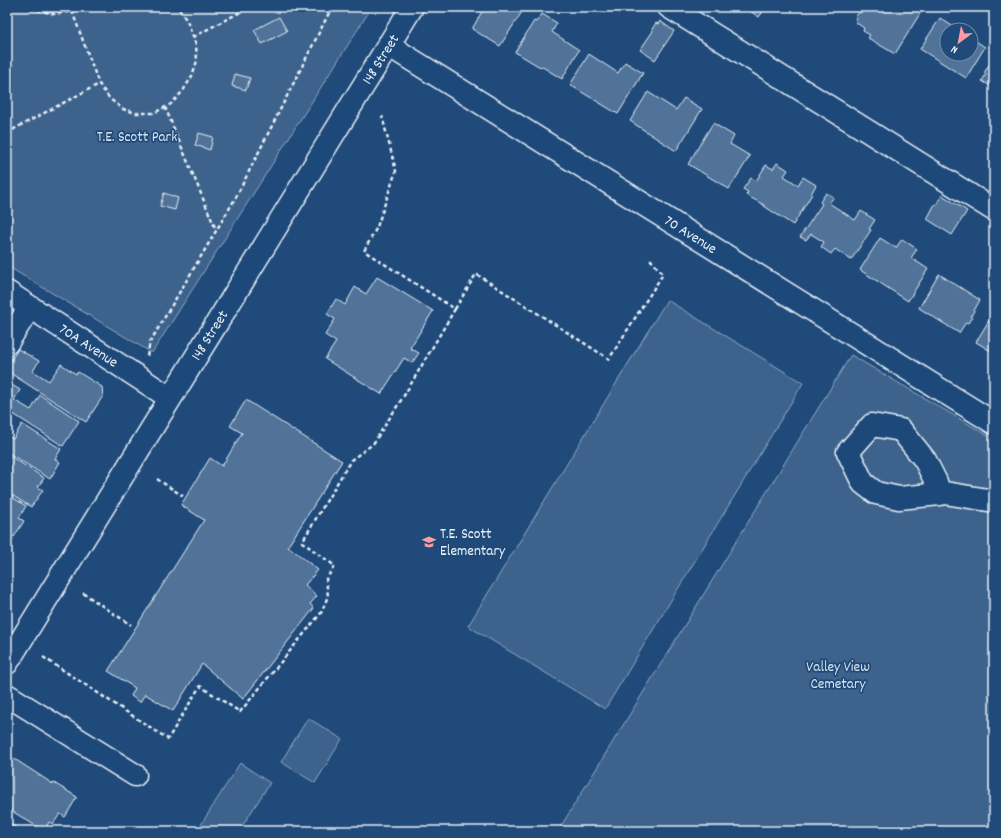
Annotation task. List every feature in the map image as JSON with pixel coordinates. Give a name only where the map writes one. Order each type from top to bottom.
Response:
[{"type":"street","name":"148 Street","points":[[7,663],[412,7]]},
{"type":"street","points":[[669,7],[994,210]]},
{"type":"street","name":"70 Avenue","points":[[388,45],[994,423]]},
{"type":"street","name":"70A Avenue","points":[[7,292],[170,398]]},
{"type":"street","points":[[7,343],[30,307]]},
{"type":"street","points":[[940,494],[946,493],[994,501]]},
{"type":"street","points":[[7,695],[135,775]]},
{"type":"path","points":[[24,7],[55,14],[97,7]]},
{"type":"path","points":[[72,11],[99,84],[110,99],[123,109],[136,113],[154,113],[171,104],[183,91],[192,76],[197,61],[196,45],[187,21],[178,7]]},
{"type":"path","points":[[193,38],[250,7]]},
{"type":"path","points":[[144,362],[147,357],[150,342],[235,199],[332,7]]},
{"type":"path","points":[[7,134],[99,84]]},
{"type":"path","points":[[165,107],[216,230]]},
{"type":"path","points":[[382,116],[396,171],[377,227],[364,251],[456,309]]},
{"type":"path","points":[[43,657],[168,739],[200,686],[240,712],[321,613],[328,596],[326,579],[335,566],[302,542],[351,460],[373,444],[405,394],[476,274],[608,359],[663,274],[650,259]]},
{"type":"path","points":[[157,479],[183,496]]},
{"type":"path","points":[[83,593],[131,625]]},
{"type":"green space","name":"T.E. Scott Park","points":[[7,7],[372,7],[152,353],[7,266]]},
{"type":"green space","points":[[667,300],[803,383],[605,709],[468,626]]},
{"type":"green space","name":"Valley View Cemetary","points":[[851,355],[994,439],[994,831],[558,831]]},
{"type":"green space","points":[[308,718],[342,739],[315,783],[281,762]]},
{"type":"green space","points":[[240,763],[270,783],[239,831],[197,831]]},
{"type":"building","points":[[483,7],[525,7],[500,46],[472,29],[484,8]]},
{"type":"building","points":[[596,7],[608,7],[605,13]]},
{"type":"building","points":[[744,7],[766,7],[759,17]]},
{"type":"building","points":[[864,7],[924,7],[895,54],[868,38],[870,35],[863,31],[864,28],[855,22],[857,18],[855,17]]},
{"type":"building","points":[[542,14],[557,23],[552,32],[579,50],[562,79],[515,52],[534,21],[536,22]]},
{"type":"building","points":[[279,17],[287,31],[262,44],[254,30]]},
{"type":"building","points":[[940,18],[946,22],[939,22],[939,61],[920,49]]},
{"type":"building","points":[[660,21],[674,31],[655,60],[640,50],[653,31],[652,29],[656,23],[658,24]]},
{"type":"building","points":[[979,43],[985,47],[979,57]]},
{"type":"building","points":[[589,54],[618,73],[625,62],[643,73],[618,114],[570,85]]},
{"type":"building","points":[[994,57],[994,88],[982,81],[986,74],[984,73]]},
{"type":"building","points":[[941,62],[976,62],[966,78]]},
{"type":"building","points":[[235,74],[250,78],[246,90],[232,86]]},
{"type":"building","points":[[648,92],[676,110],[684,98],[702,109],[676,151],[630,121]]},
{"type":"building","points":[[713,123],[734,136],[730,144],[750,156],[729,189],[688,164]]},
{"type":"building","points":[[199,133],[213,137],[210,150],[195,145]]},
{"type":"building","points":[[777,163],[788,170],[784,176],[798,185],[803,177],[816,185],[793,225],[764,205],[746,195],[748,192],[743,189],[751,178],[756,181],[766,165],[773,169]]},
{"type":"building","points":[[164,193],[178,198],[175,210],[160,206]]},
{"type":"building","points":[[826,193],[834,197],[829,203],[855,220],[861,211],[875,220],[869,229],[871,230],[851,260],[835,249],[831,254],[821,247],[824,242],[811,234],[806,240],[800,237],[822,204],[820,202]]},
{"type":"building","points":[[942,195],[967,211],[952,235],[927,219]]},
{"type":"building","points":[[880,238],[896,248],[902,239],[917,249],[911,258],[928,269],[908,301],[860,270]]},
{"type":"building","points":[[994,246],[994,258],[989,255]]},
{"type":"building","points":[[939,274],[980,300],[971,316],[972,317],[968,323],[966,322],[959,333],[919,308]]},
{"type":"building","points":[[377,277],[433,311],[410,348],[419,353],[412,363],[404,358],[381,394],[325,359],[336,342],[325,335],[335,319],[327,314],[336,299],[345,305],[355,287],[366,294]]},
{"type":"building","points":[[994,312],[994,353],[976,342]]},
{"type":"building","points":[[18,349],[39,361],[33,371],[49,381],[61,364],[76,374],[78,372],[102,387],[103,396],[86,422],[7,371],[7,366]]},
{"type":"building","points":[[7,382],[20,390],[14,400],[31,410],[40,395],[79,421],[63,446],[7,410]]},
{"type":"building","points":[[246,400],[342,461],[288,546],[318,570],[305,585],[317,596],[310,604],[314,608],[243,699],[202,664],[173,711],[145,694],[140,702],[131,696],[135,688],[108,671],[204,520],[181,505],[210,458],[222,466],[242,433],[230,426]]},
{"type":"building","points":[[22,424],[61,449],[55,459],[60,462],[50,479],[7,452],[7,435],[13,439]]},
{"type":"building","points":[[7,454],[44,478],[38,487],[43,490],[31,507],[7,492]]},
{"type":"building","points":[[7,494],[26,506],[19,518],[24,521],[14,537],[7,532]]},
{"type":"building","points":[[7,535],[13,539],[7,548]]},
{"type":"building","points":[[13,758],[53,784],[54,783],[77,797],[65,817],[60,814],[53,824],[49,822],[44,831],[7,808],[7,767]]},
{"type":"building","points":[[7,822],[22,831],[7,831]]},
{"type":"place","name":"T.E. Scott Elementary","points":[[429,542]]}]
